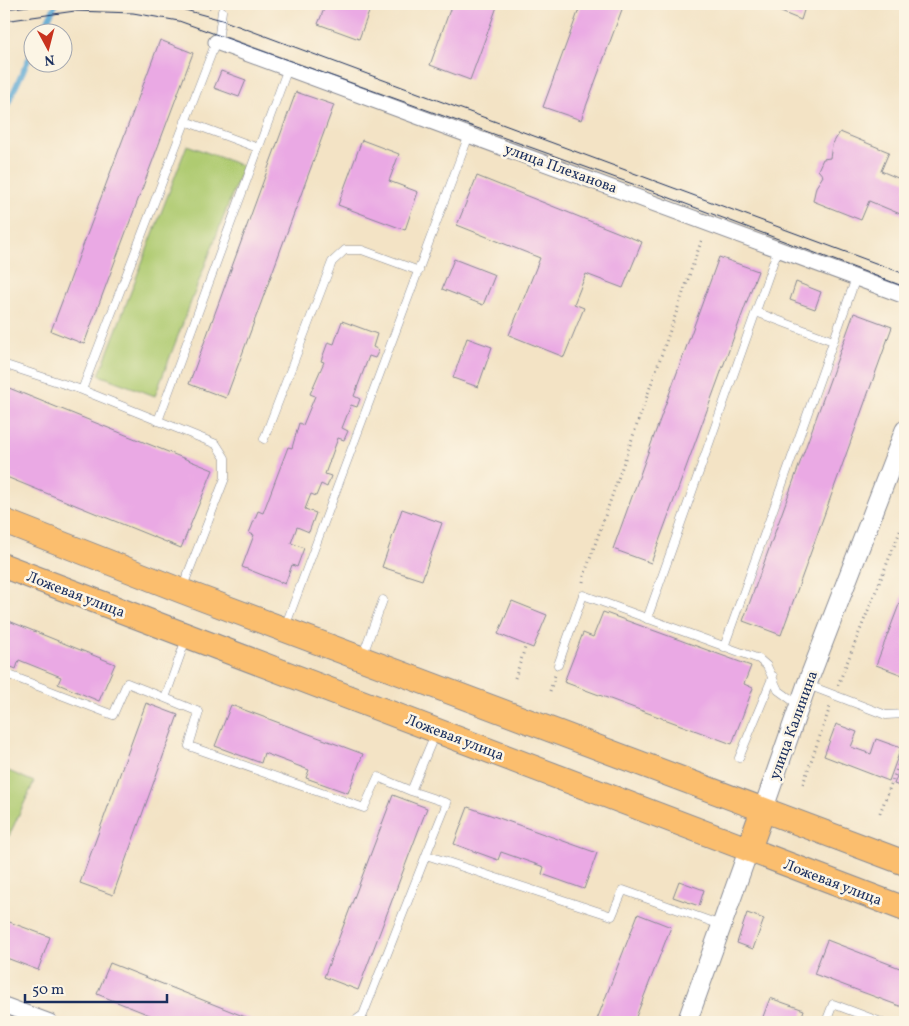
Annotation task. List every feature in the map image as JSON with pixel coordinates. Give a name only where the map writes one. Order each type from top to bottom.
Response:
[{"type":"main road","points":[[4,521],[284,630],[905,863]]},
{"type":"main road","name":"Ложевая улица","points":[[4,566],[905,909]]},
{"type":"main road","name":"улица Калинина","points":[[749,849],[763,810]]},
{"type":"street","name":"улица Плеханова","points":[[216,42],[905,296]]},
{"type":"street","name":"улица Калинина","points":[[763,810],[808,684],[905,430]]},
{"type":"street","name":"улица Калинина","points":[[687,1022],[749,849]]},
{"type":"street","points":[[4,1006],[50,1022]]},
{"type":"lane","points":[[82,390],[216,42],[221,27],[222,12]]},
{"type":"lane","points":[[158,421],[288,68]]},
{"type":"lane","points":[[185,121],[258,148]]},
{"type":"lane","points":[[284,630],[469,134]]},
{"type":"lane","points":[[647,619],[778,249]]},
{"type":"lane","points":[[264,439],[332,262],[345,250],[362,250],[419,271]]},
{"type":"lane","points":[[724,647],[856,278]]},
{"type":"lane","points":[[756,312],[833,341]]},
{"type":"lane","points":[[4,367],[10,366],[82,390],[216,444],[226,458],[226,478],[182,591]]},
{"type":"lane","points":[[558,665],[583,596],[759,659],[767,666],[778,690],[783,696],[800,706]]},
{"type":"lane","points":[[362,659],[383,600]]},
{"type":"lane","points":[[165,698],[187,636]]},
{"type":"lane","points":[[4,673],[113,715],[127,683],[199,712],[189,746],[364,808],[378,777],[447,803],[363,1015],[353,1022]]},
{"type":"lane","points":[[739,758],[773,676]]},
{"type":"lane","points":[[808,684],[886,715],[905,714]]},
{"type":"lane","points":[[411,790],[437,730]]},
{"type":"lane","points":[[426,855],[612,916],[623,890],[722,925]]},
{"type":"lane","points":[[826,1022],[833,1004],[881,1022]]},
{"type":"path","points":[[583,596],[584,576],[708,223]]},
{"type":"path","points":[[803,784],[834,695],[905,519]]},
{"type":"path","points":[[515,678],[526,645]]},
{"type":"path","points":[[880,813],[905,748]]},
{"type":"green space","points":[[187,145],[243,166],[155,396],[99,375]]},
{"type":"green space","points":[[4,769],[34,782],[9,836],[4,834]]},
{"type":"building","points":[[326,4],[372,4],[359,39],[318,24]]},
{"type":"building","points":[[452,4],[498,4],[470,80],[430,65]]},
{"type":"building","points":[[581,4],[624,4],[581,120],[543,107]]},
{"type":"building","points":[[761,4],[806,4],[801,20]]},
{"type":"building","points":[[160,40],[193,53],[84,344],[51,331]]},
{"type":"building","points":[[221,71],[246,80],[239,97],[214,88]]},
{"type":"building","points":[[296,92],[334,105],[226,398],[189,384]]},
{"type":"building","points":[[840,132],[889,152],[881,171],[905,181],[905,216],[869,201],[861,220],[813,201],[816,187],[823,176],[818,170],[823,159],[830,158],[832,145]]},
{"type":"building","points":[[362,140],[399,154],[389,181],[418,192],[405,230],[338,205]]},
{"type":"building","points":[[477,176],[642,242],[623,288],[586,274],[574,304],[584,308],[564,357],[509,335],[540,258],[457,225]]},
{"type":"building","points":[[719,257],[758,271],[651,563],[613,549]]},
{"type":"building","points":[[454,259],[495,275],[483,305],[442,289]]},
{"type":"building","points":[[796,282],[821,292],[815,309],[790,300]]},
{"type":"building","points":[[854,313],[892,327],[781,635],[743,621]]},
{"type":"building","points":[[342,321],[377,334],[373,347],[379,350],[375,358],[369,356],[354,396],[360,399],[357,407],[351,405],[342,428],[348,431],[344,440],[338,438],[325,474],[331,476],[327,487],[321,484],[316,496],[311,494],[305,509],[316,513],[309,532],[297,527],[291,543],[304,548],[297,567],[292,565],[285,584],[242,567],[254,535],[249,533],[258,511],[263,513],[288,447],[292,448],[299,423],[303,425],[315,396],[310,394],[324,362],[321,361],[328,342],[334,344]]},
{"type":"building","points":[[467,338],[492,347],[478,387],[453,378]]},
{"type":"building","points":[[4,386],[213,470],[181,548],[4,476]]},
{"type":"building","points":[[402,509],[442,523],[422,580],[382,567]]},
{"type":"building","points":[[905,589],[905,676],[876,665]]},
{"type":"building","points":[[512,601],[547,615],[533,648],[498,634]]},
{"type":"building","points":[[603,612],[751,666],[744,684],[753,688],[732,744],[564,682],[583,633],[593,637]]},
{"type":"building","points":[[4,619],[115,664],[99,701],[58,684],[61,677],[19,660],[16,669],[4,664]]},
{"type":"building","points":[[146,703],[178,715],[113,895],[80,883]]},
{"type":"building","points":[[231,705],[363,754],[348,793],[306,778],[309,770],[264,753],[261,763],[215,746]]},
{"type":"building","points":[[836,724],[857,732],[851,747],[871,754],[876,739],[901,748],[889,781],[824,756]]},
{"type":"building","points":[[905,755],[905,788],[894,784]]},
{"type":"building","points":[[393,795],[427,808],[358,990],[324,977]]},
{"type":"building","points":[[468,807],[597,853],[584,889],[542,874],[544,867],[501,852],[498,860],[454,844]]},
{"type":"building","points":[[679,881],[704,890],[699,906],[673,897]]},
{"type":"building","points":[[747,913],[764,919],[753,949],[737,943]]},
{"type":"building","points":[[638,914],[671,927],[634,1022],[596,1022]]},
{"type":"building","points":[[4,920],[50,937],[38,970],[4,957]]},
{"type":"building","points":[[827,940],[905,970],[905,1008],[814,974]]},
{"type":"building","points":[[110,963],[258,1022],[167,1022],[97,994]]},
{"type":"building","points":[[770,998],[804,1010],[800,1022],[761,1022]]},
{"type":"waterway","points":[[47,22],[56,4]]},
{"type":"waterway","points":[[4,112],[23,72]]},
{"type":"tram line","points":[[4,9],[45,4]]},
{"type":"tram line","points":[[163,4],[222,20],[905,274]]},
{"type":"tram line","points":[[4,21],[75,11],[133,13],[179,21],[641,187],[905,287]]}]
